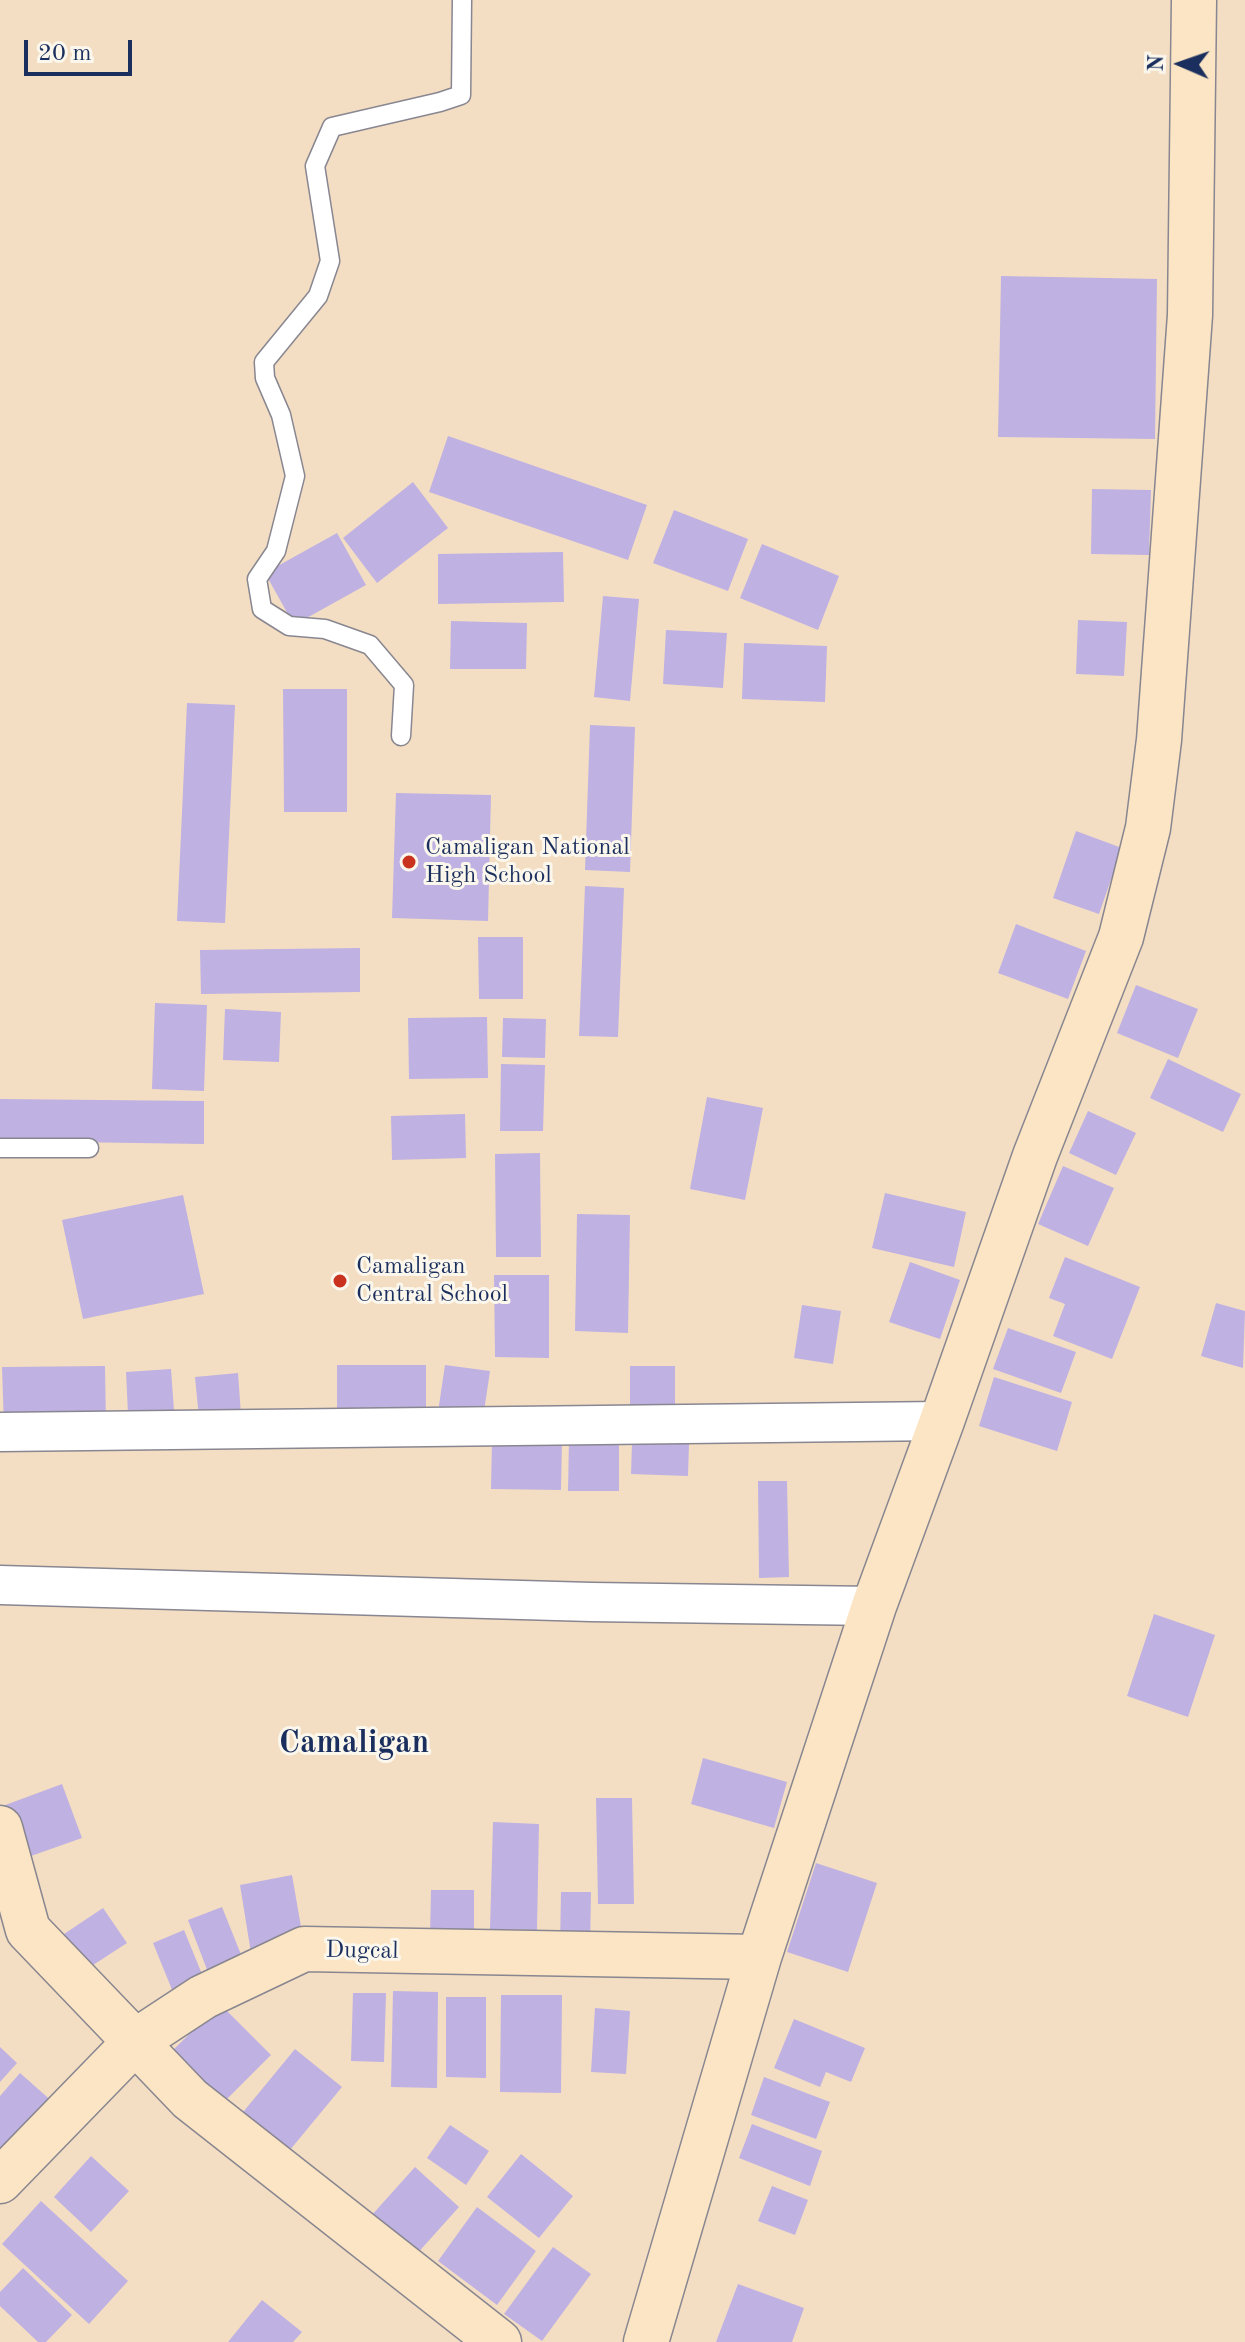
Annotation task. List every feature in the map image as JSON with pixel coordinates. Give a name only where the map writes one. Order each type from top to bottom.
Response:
[{"type":"street","points":[[646,2342],[759,1957],[874,1606],[1035,1156],[1121,937],[1148,828],[1159,740],[1190,315],[1194,0]]},
{"type":"street","points":[[0,1432],[942,1421]]},
{"type":"street","points":[[0,1585],[591,1602],[874,1606]]},
{"type":"street","points":[[0,1828],[28,1930],[190,2099],[499,2342]]},
{"type":"street","name":"Dugcal","points":[[0,2181],[136,2041],[203,1997],[304,1949],[759,1957]]},
{"type":"lane","points":[[401,736],[404,685],[370,645],[325,629],[289,626],[262,609],[257,579],[276,551],[295,476],[281,415],[265,378],[264,362],[318,296],[330,261],[315,166],[332,127],[461,95],[462,0]]},
{"type":"lane","points":[[0,1148],[89,1148]]},
{"type":"building","points":[[1001,276],[1157,279],[1155,439],[998,437]]},
{"type":"building","points":[[448,436],[647,505],[628,560],[429,492]]},
{"type":"building","points":[[413,482],[448,528],[377,583],[343,538]]},
{"type":"building","points":[[1092,489],[1151,490],[1149,555],[1091,554]]},
{"type":"building","points":[[674,510],[748,539],[728,591],[653,563]]},
{"type":"building","points":[[337,533],[366,585],[294,625],[265,573]]},
{"type":"building","points":[[762,544],[839,576],[818,630],[740,598]]},
{"type":"building","points":[[563,552],[564,602],[438,604],[438,554]]},
{"type":"building","points":[[603,596],[639,599],[630,701],[594,697]]},
{"type":"building","points":[[1078,620],[1127,622],[1124,676],[1076,674]]},
{"type":"building","points":[[451,621],[527,623],[526,669],[450,669]]},
{"type":"building","points":[[666,630],[727,633],[723,688],[663,684]]},
{"type":"building","points":[[744,643],[827,646],[825,702],[742,699]]},
{"type":"building","points":[[283,689],[347,689],[347,812],[284,812]]},
{"type":"building","points":[[187,703],[235,705],[225,923],[177,921]]},
{"type":"building","points":[[590,725],[635,727],[630,872],[585,870]]},
{"type":"building","points":[[396,793],[491,795],[488,921],[392,918]]},
{"type":"building","points":[[1076,831],[1122,848],[1099,914],[1053,898]]},
{"type":"building","points":[[585,886],[624,888],[618,1037],[579,1036]]},
{"type":"building","points":[[1016,924],[1086,951],[1068,999],[998,973]]},
{"type":"building","points":[[478,937],[523,937],[523,999],[479,999]]},
{"type":"building","points":[[360,948],[360,992],[201,994],[200,950]]},
{"type":"building","points":[[1136,985],[1198,1009],[1178,1058],[1117,1033]]},
{"type":"building","points":[[155,1003],[207,1005],[204,1091],[152,1089]]},
{"type":"building","points":[[225,1009],[281,1012],[279,1062],[223,1060]]},
{"type":"building","points":[[487,1017],[488,1078],[409,1079],[408,1018]]},
{"type":"building","points":[[503,1018],[546,1019],[545,1058],[502,1057]]},
{"type":"building","points":[[1168,1059],[1241,1094],[1223,1132],[1150,1098]]},
{"type":"building","points":[[501,1064],[545,1065],[543,1131],[500,1131]]},
{"type":"building","points":[[707,1097],[763,1108],[745,1200],[690,1189]]},
{"type":"building","points":[[0,1099],[204,1101],[204,1144],[0,1141]]},
{"type":"building","points":[[1088,1111],[1136,1133],[1116,1175],[1069,1153]]},
{"type":"building","points":[[465,1114],[466,1158],[392,1160],[391,1116]]},
{"type":"building","points":[[540,1153],[541,1257],[496,1257],[495,1154]]},
{"type":"building","points":[[1063,1166],[1114,1188],[1088,1246],[1038,1224]]},
{"type":"building","points":[[885,1193],[966,1212],[954,1267],[872,1248]]},
{"type":"building","points":[[183,1195],[204,1294],[83,1319],[62,1220]]},
{"type":"building","points":[[577,1214],[630,1215],[628,1333],[575,1331]]},
{"type":"building","points":[[1065,1257],[1140,1287],[1112,1359],[1053,1336],[1065,1304],[1049,1298]]},
{"type":"building","points":[[910,1262],[960,1280],[940,1339],[889,1322]]},
{"type":"building","points":[[494,1275],[549,1275],[549,1358],[495,1357]]},
{"type":"building","points":[[1216,1303],[1245,1311],[1243,1368],[1201,1356]]},
{"type":"building","points":[[802,1305],[841,1311],[833,1364],[794,1358]]},
{"type":"building","points":[[1008,1328],[1076,1352],[1061,1393],[993,1369]]},
{"type":"building","points":[[337,1365],[426,1365],[426,1409],[337,1409]]},
{"type":"building","points":[[445,1365],[490,1371],[483,1418],[438,1412]]},
{"type":"building","points":[[105,1366],[106,1425],[4,1427],[2,1367]]},
{"type":"building","points":[[630,1366],[675,1366],[675,1406],[630,1406]]},
{"type":"building","points":[[171,1369],[174,1411],[128,1414],[126,1372]]},
{"type":"building","points":[[238,1373],[241,1415],[199,1418],[195,1377]]},
{"type":"building","points":[[994,1377],[1072,1402],[1057,1451],[979,1426]]},
{"type":"building","points":[[569,1438],[619,1438],[619,1491],[568,1491]]},
{"type":"building","points":[[492,1439],[562,1440],[561,1490],[491,1489]]},
{"type":"building","points":[[632,1443],[689,1444],[688,1476],[631,1474]]},
{"type":"building","points":[[758,1481],[787,1481],[789,1577],[759,1578]]},
{"type":"building","points":[[1154,1614],[1215,1635],[1188,1717],[1127,1696]]},
{"type":"building","points":[[703,1758],[787,1782],[774,1828],[691,1804]]},
{"type":"building","points":[[62,1784],[82,1838],[14,1862],[0,1807]]},
{"type":"building","points":[[596,1798],[632,1798],[634,1904],[598,1904]]},
{"type":"building","points":[[493,1822],[539,1824],[537,1930],[490,1929]]},
{"type":"building","points":[[816,1863],[877,1883],[848,1972],[787,1952]]},
{"type":"building","points":[[292,1875],[304,1944],[251,1953],[240,1885]]},
{"type":"building","points":[[431,1890],[474,1890],[474,1937],[430,1937]]},
{"type":"building","points":[[561,1892],[591,1892],[590,1948],[560,1947]]},
{"type":"building","points":[[222,1907],[246,1967],[211,1980],[188,1920]]},
{"type":"building","points":[[103,1908],[127,1943],[87,1969],[64,1934]]},
{"type":"building","points":[[184,1930],[206,1984],[175,1997],[153,1943]]},
{"type":"building","points":[[393,1991],[438,1992],[437,2088],[391,2087]]},
{"type":"building","points":[[353,1993],[386,1993],[384,2062],[351,2061]]},
{"type":"building","points":[[501,1995],[562,1995],[561,2093],[500,2092]]},
{"type":"building","points":[[446,1997],[486,1997],[486,2078],[446,2077]]},
{"type":"building","points":[[220,2004],[271,2055],[221,2105],[169,2054]]},
{"type":"building","points":[[595,2008],[630,2011],[626,2074],[591,2072]]},
{"type":"building","points":[[794,2019],[865,2048],[851,2082],[826,2072],[820,2087],[774,2068]]},
{"type":"building","points":[[0,2047],[17,2063],[0,2082]]},
{"type":"building","points":[[295,2049],[342,2087],[285,2156],[239,2117]]},
{"type":"building","points":[[20,2073],[55,2104],[0,2166],[0,2096]]},
{"type":"building","points":[[764,2077],[830,2102],[816,2139],[751,2115]]},
{"type":"building","points":[[752,2124],[822,2151],[810,2186],[739,2158]]},
{"type":"building","points":[[450,2125],[489,2151],[466,2185],[427,2158]]},
{"type":"building","points":[[521,2154],[573,2196],[539,2238],[487,2197]]},
{"type":"building","points":[[91,2156],[129,2191],[91,2232],[54,2197]]},
{"type":"building","points":[[415,2167],[459,2207],[415,2256],[371,2216]]},
{"type":"building","points":[[772,2186],[808,2200],[795,2235],[758,2221]]},
{"type":"building","points":[[41,2201],[128,2281],[89,2324],[2,2244]]},
{"type":"building","points":[[477,2207],[536,2251],[497,2305],[438,2261]]},
{"type":"building","points":[[553,2247],[591,2274],[542,2341],[504,2314]]},
{"type":"building","points":[[23,2268],[72,2315],[46,2342],[38,2342],[0,2306],[0,2292]]},
{"type":"building","points":[[738,2284],[804,2308],[792,2342],[716,2342]]},
{"type":"building","points":[[262,2300],[302,2332],[293,2342],[228,2342]]},
{"type":"place","name":"Camaligan National High School","points":[[409,862]]},
{"type":"place","name":"Camaligan Central School","points":[[340,1281]]},
{"type":"district","name":"Camaligan","points":[[354,1744]]}]
